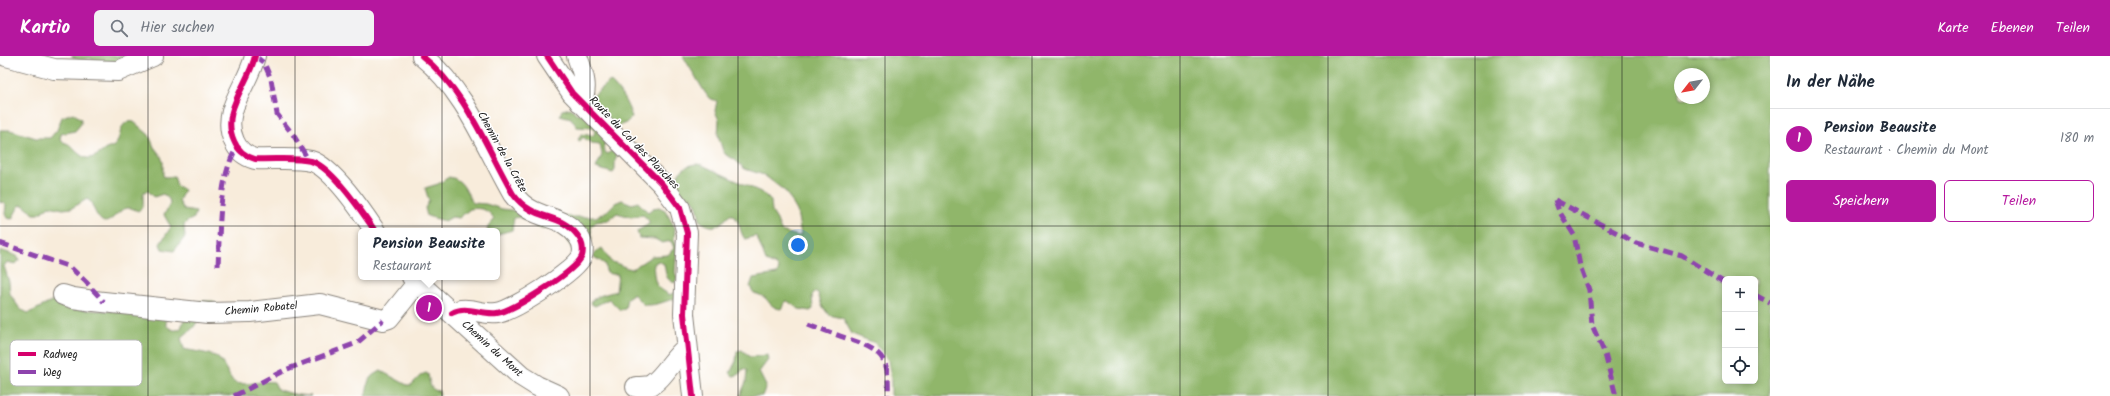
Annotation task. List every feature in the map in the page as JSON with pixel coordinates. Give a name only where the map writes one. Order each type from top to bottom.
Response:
[{"type":"street","points":[[6,56],[54,69],[118,71],[153,56]]},
{"type":"street","points":[[255,56],[236,101],[231,118],[231,134],[237,147],[247,156],[255,159],[314,162],[323,168],[341,185],[374,228]]},
{"type":"street","name":"Chemin de la Crête","points":[[422,56],[438,69],[457,94],[513,194],[522,205],[532,213],[567,225],[578,236],[582,246],[582,256],[575,265],[557,280],[514,306],[496,313],[461,309],[452,313]]},
{"type":"street","name":"Route du Col des Planches","points":[[547,56],[564,84],[662,184],[680,208],[687,234],[684,304],[687,347],[693,396]]},
{"type":"street","points":[[577,56],[585,90],[584,98],[580,102]]},
{"type":"street","name":"Chemin du Mont","points":[[414,280],[521,376],[559,396]]},
{"type":"street","name":"Chemin Robatel","points":[[63,294],[73,298],[94,301],[208,313],[250,312],[320,304],[383,320],[389,318],[414,280]]},
{"type":"street","points":[[636,387],[647,386],[653,383],[677,355],[687,347]]},
{"type":"green space","points":[[71,56],[144,56],[144,60],[96,63],[90,58],[79,61]]},
{"type":"green space","points":[[683,56],[1770,56],[1770,396],[891,396],[891,378],[888,360],[875,343],[852,334],[843,318],[829,315],[822,306],[818,293],[815,292],[812,296],[813,309],[810,311],[799,309],[786,300],[781,309],[773,306],[764,297],[754,293],[750,287],[753,278],[777,274],[779,269],[777,266],[766,261],[757,237],[755,236],[745,239],[736,218],[733,215],[730,215],[716,226],[709,226],[700,221],[694,201],[680,192],[675,186],[677,176],[680,172],[688,166],[697,164],[702,165],[763,193],[771,201],[772,212],[781,231],[798,236],[801,235],[797,211],[786,192],[764,175],[745,169],[723,151],[718,135],[719,120],[715,111],[717,101],[709,98]]},
{"type":"green space","points":[[610,81],[623,98],[632,117],[626,123],[612,128],[604,145],[605,152],[608,154],[612,150],[617,155],[615,170],[613,173],[596,168],[602,155],[600,144],[591,143],[583,137],[580,141],[578,140],[581,134],[593,136],[595,132],[593,128],[577,127],[571,118],[560,115],[562,110],[571,108],[577,114],[580,114],[595,94]]},
{"type":"green space","points":[[73,113],[81,119],[81,124],[75,131],[61,134],[60,140],[70,145],[80,155],[87,158],[91,158],[114,146],[125,123],[134,122],[149,135],[154,147],[161,156],[163,162],[163,176],[174,176],[177,186],[184,190],[179,201],[184,210],[196,212],[194,218],[184,225],[185,237],[174,251],[162,249],[160,244],[171,227],[164,215],[170,204],[169,199],[163,194],[154,197],[148,191],[144,192],[141,209],[138,211],[130,208],[123,209],[110,220],[105,222],[96,214],[91,202],[87,199],[72,208],[63,209],[49,206],[39,214],[34,214],[23,205],[19,206],[12,219],[7,218],[5,214],[6,205],[3,202],[0,203],[0,130],[10,130],[36,138],[50,138],[57,130],[62,117]]},
{"type":"green space","points":[[449,177],[458,180],[464,187],[473,203],[486,204],[502,209],[572,217],[596,217],[607,211],[615,203],[622,200],[632,204],[638,202],[648,212],[653,208],[659,207],[665,210],[675,228],[674,240],[677,246],[675,272],[677,278],[675,283],[669,280],[666,276],[664,264],[658,261],[654,264],[654,276],[658,287],[669,295],[676,292],[679,299],[644,305],[633,294],[627,298],[625,309],[620,310],[609,299],[595,306],[590,303],[598,296],[616,291],[618,274],[610,274],[606,271],[605,264],[594,257],[593,254],[602,248],[611,262],[632,269],[652,256],[668,255],[674,248],[671,241],[662,243],[655,239],[639,238],[637,231],[649,224],[649,221],[643,215],[631,217],[617,213],[608,220],[596,222],[591,227],[592,239],[574,252],[562,232],[551,228],[541,228],[519,218],[514,218],[512,230],[500,233],[500,228],[488,228],[494,220],[488,212],[478,208],[470,209],[459,218],[452,217],[445,221],[427,216],[425,208],[429,201],[425,188],[438,184]]},
{"type":"green space","points":[[0,250],[17,256],[19,260],[16,264],[7,262],[4,266],[9,282],[10,294],[20,309],[28,313],[55,300],[84,310],[166,313],[166,325],[175,330],[181,328],[185,317],[198,310],[200,301],[213,301],[219,307],[200,318],[193,328],[181,338],[184,349],[208,354],[218,358],[235,383],[246,384],[274,382],[278,390],[298,395],[311,396],[0,396]]},
{"type":"green space","points":[[742,350],[750,357],[767,355],[768,360],[759,372],[766,386],[762,396],[740,396],[746,382],[747,370],[743,369],[738,375],[733,376],[730,373],[736,361],[737,351]]},
{"type":"green space","points":[[381,371],[407,385],[411,385],[421,375],[426,373],[428,374],[432,388],[439,391],[440,396],[365,396],[368,381],[372,376]]},
{"type":"marked path","points":[[255,56],[264,63],[271,79],[277,114],[294,136],[309,161]]},
{"type":"marked path","points":[[218,266],[223,189],[226,174],[237,147]]},
{"type":"marked path","points":[[1555,200],[1559,211],[1574,235],[1580,266],[1589,290],[1592,325],[1605,354],[1616,396]]},
{"type":"marked path","points":[[1555,200],[1636,243],[1682,256],[1722,281]]},
{"type":"marked path","points":[[0,243],[70,267],[104,302]]},
{"type":"marked path","points":[[1758,297],[1770,303]]},
{"type":"marked path","points":[[234,396],[285,370],[357,343],[383,320]]},
{"type":"marked path","points":[[808,324],[858,342],[876,351],[885,364],[887,372],[888,396]]},
{"type":"cycle path","points":[[255,56],[233,108],[231,130],[238,148],[245,155],[255,159],[297,159],[311,161],[319,165],[337,181],[373,228]]},
{"type":"cycle path","points":[[422,56],[451,86],[463,103],[474,120],[513,194],[529,209],[555,219],[571,228],[579,238],[583,248],[582,256],[577,263],[557,280],[505,311],[485,313],[463,310],[452,313]]},
{"type":"cycle path","points":[[547,56],[572,93],[662,184],[680,208],[687,233],[684,314],[693,396]]},
{"type":"place","name":"Pension Beausite","points":[[429,308]]}]
